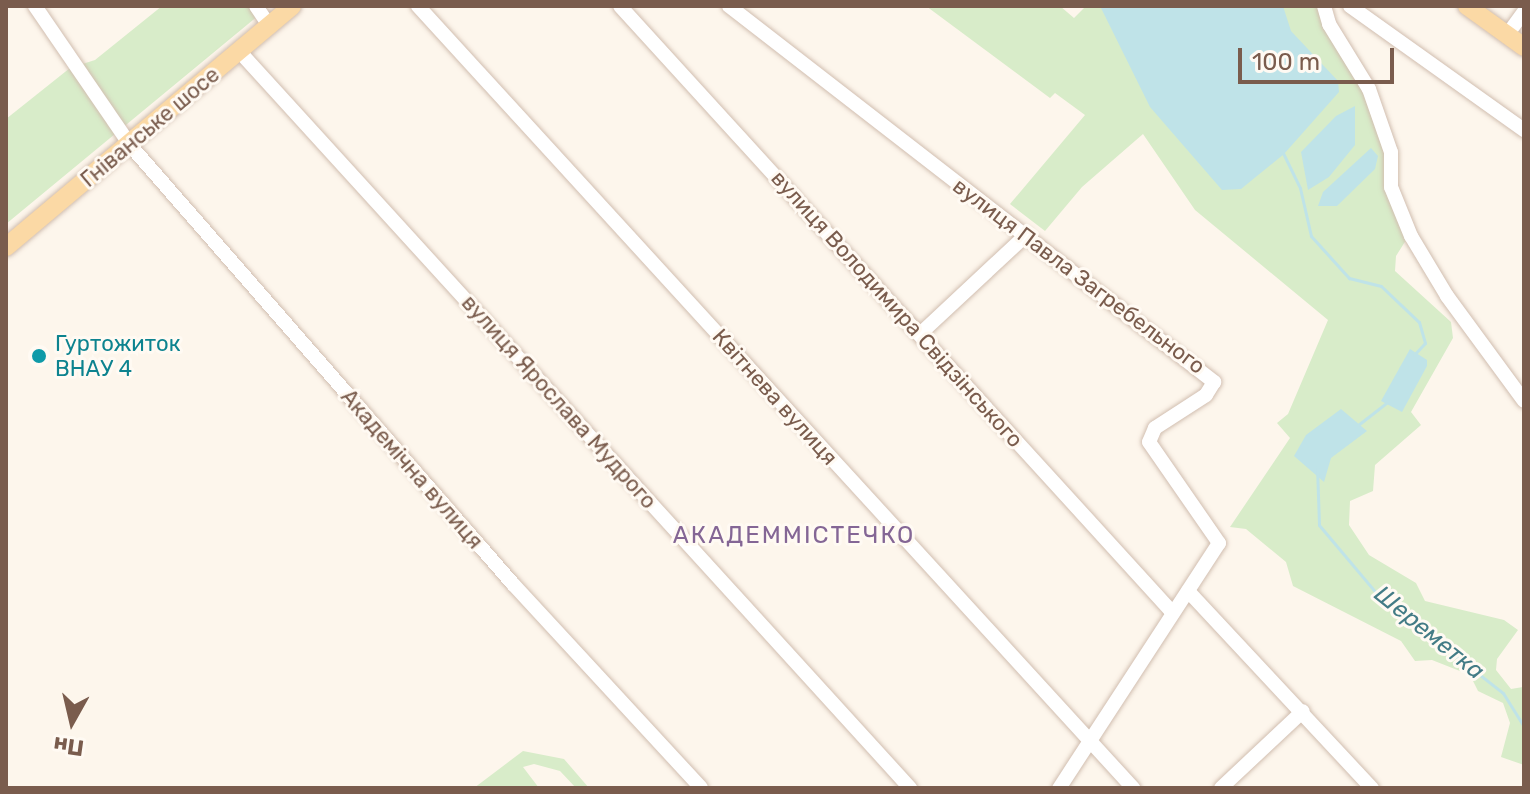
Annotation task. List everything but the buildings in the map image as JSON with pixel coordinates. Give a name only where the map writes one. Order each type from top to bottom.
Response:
[{"type":"main road","name":"Гніванське шосе","points":[[6,247],[292,6]]},
{"type":"main road","points":[[1467,6],[1524,47]]},
{"type":"street","name":"Академічна вулиця","points":[[35,6],[130,145],[513,584],[701,788]]},
{"type":"street","points":[[256,6],[269,25]]},
{"type":"street","name":"Квітнева вулиця","points":[[418,6],[1133,788]]},
{"type":"street","name":"вулиця Володимира Свідзінського","points":[[620,6],[1173,613]]},
{"type":"street","name":"вулиця Павла Загребельного","points":[[729,6],[1214,382],[1206,395],[1149,435],[1151,452],[1219,543],[1059,788]]},
{"type":"street","points":[[1324,6],[1329,24],[1369,89],[1390,146],[1391,187],[1411,236],[1483,347],[1522,394]]},
{"type":"street","points":[[1350,6],[1524,130]]},
{"type":"street","points":[[1507,35],[1524,12]]},
{"type":"street","name":"вулиця Ярослава Мудрого","points":[[239,51],[910,788]]},
{"type":"street","points":[[920,334],[1026,235]]},
{"type":"street","points":[[1188,591],[1372,788]]},
{"type":"street","points":[[1221,788],[1303,711]]},
{"type":"green space","points":[[162,6],[270,6],[6,224],[6,119],[70,68],[95,60]]},
{"type":"green space","points":[[926,6],[1060,6],[1074,18],[1086,6],[1324,6],[1360,69],[1408,237],[1396,256],[1395,271],[1451,322],[1453,338],[1411,412],[1421,425],[1375,465],[1373,491],[1350,501],[1349,525],[1369,555],[1416,583],[1425,601],[1504,620],[1518,630],[1497,659],[1496,670],[1511,689],[1523,687],[1524,765],[1501,757],[1510,723],[1503,703],[1478,691],[1470,675],[1432,660],[1415,661],[1401,641],[1293,586],[1286,562],[1246,529],[1230,527],[1290,438],[1277,423],[1288,414],[1328,320],[1195,210],[1143,134],[1082,187],[1045,231],[1010,204],[1085,115],[1055,93],[1050,98]]},
{"type":"green space","points":[[523,751],[564,759],[589,788],[576,788],[560,771],[534,764],[523,767],[539,788],[474,788]]},
{"type":"water","points":[[1100,6],[1283,6],[1291,31],[1338,81],[1339,92],[1284,154],[1241,189],[1222,190],[1150,107]]},
{"type":"water","points":[[1355,106],[1355,145],[1329,177],[1308,190],[1301,152],[1336,116]]},
{"type":"water","points":[[1371,148],[1378,156],[1375,169],[1337,206],[1318,206],[1323,192]]},
{"type":"water","points":[[1410,349],[1427,360],[1427,366],[1402,412],[1381,401]]},
{"type":"water","points":[[1341,409],[1367,431],[1331,458],[1324,482],[1294,456],[1306,435]]},
{"type":"waterway","name":"Шереметка","points":[[1283,153],[1300,188],[1311,236],[1349,278],[1381,286],[1419,322],[1425,343],[1414,355]]},
{"type":"waterway","name":"Шереметка","points":[[1358,425],[1386,403]]},
{"type":"waterway","name":"Шереметка","points":[[1317,467],[1319,525],[1378,595],[1503,693],[1524,727]]},
{"type":"place","name":"Гуртожиток ВНАУ 4","points":[[39,356]]},
{"type":"district","name":"АКАДЕММІСТЕЧКО","points":[[794,536]]}]
